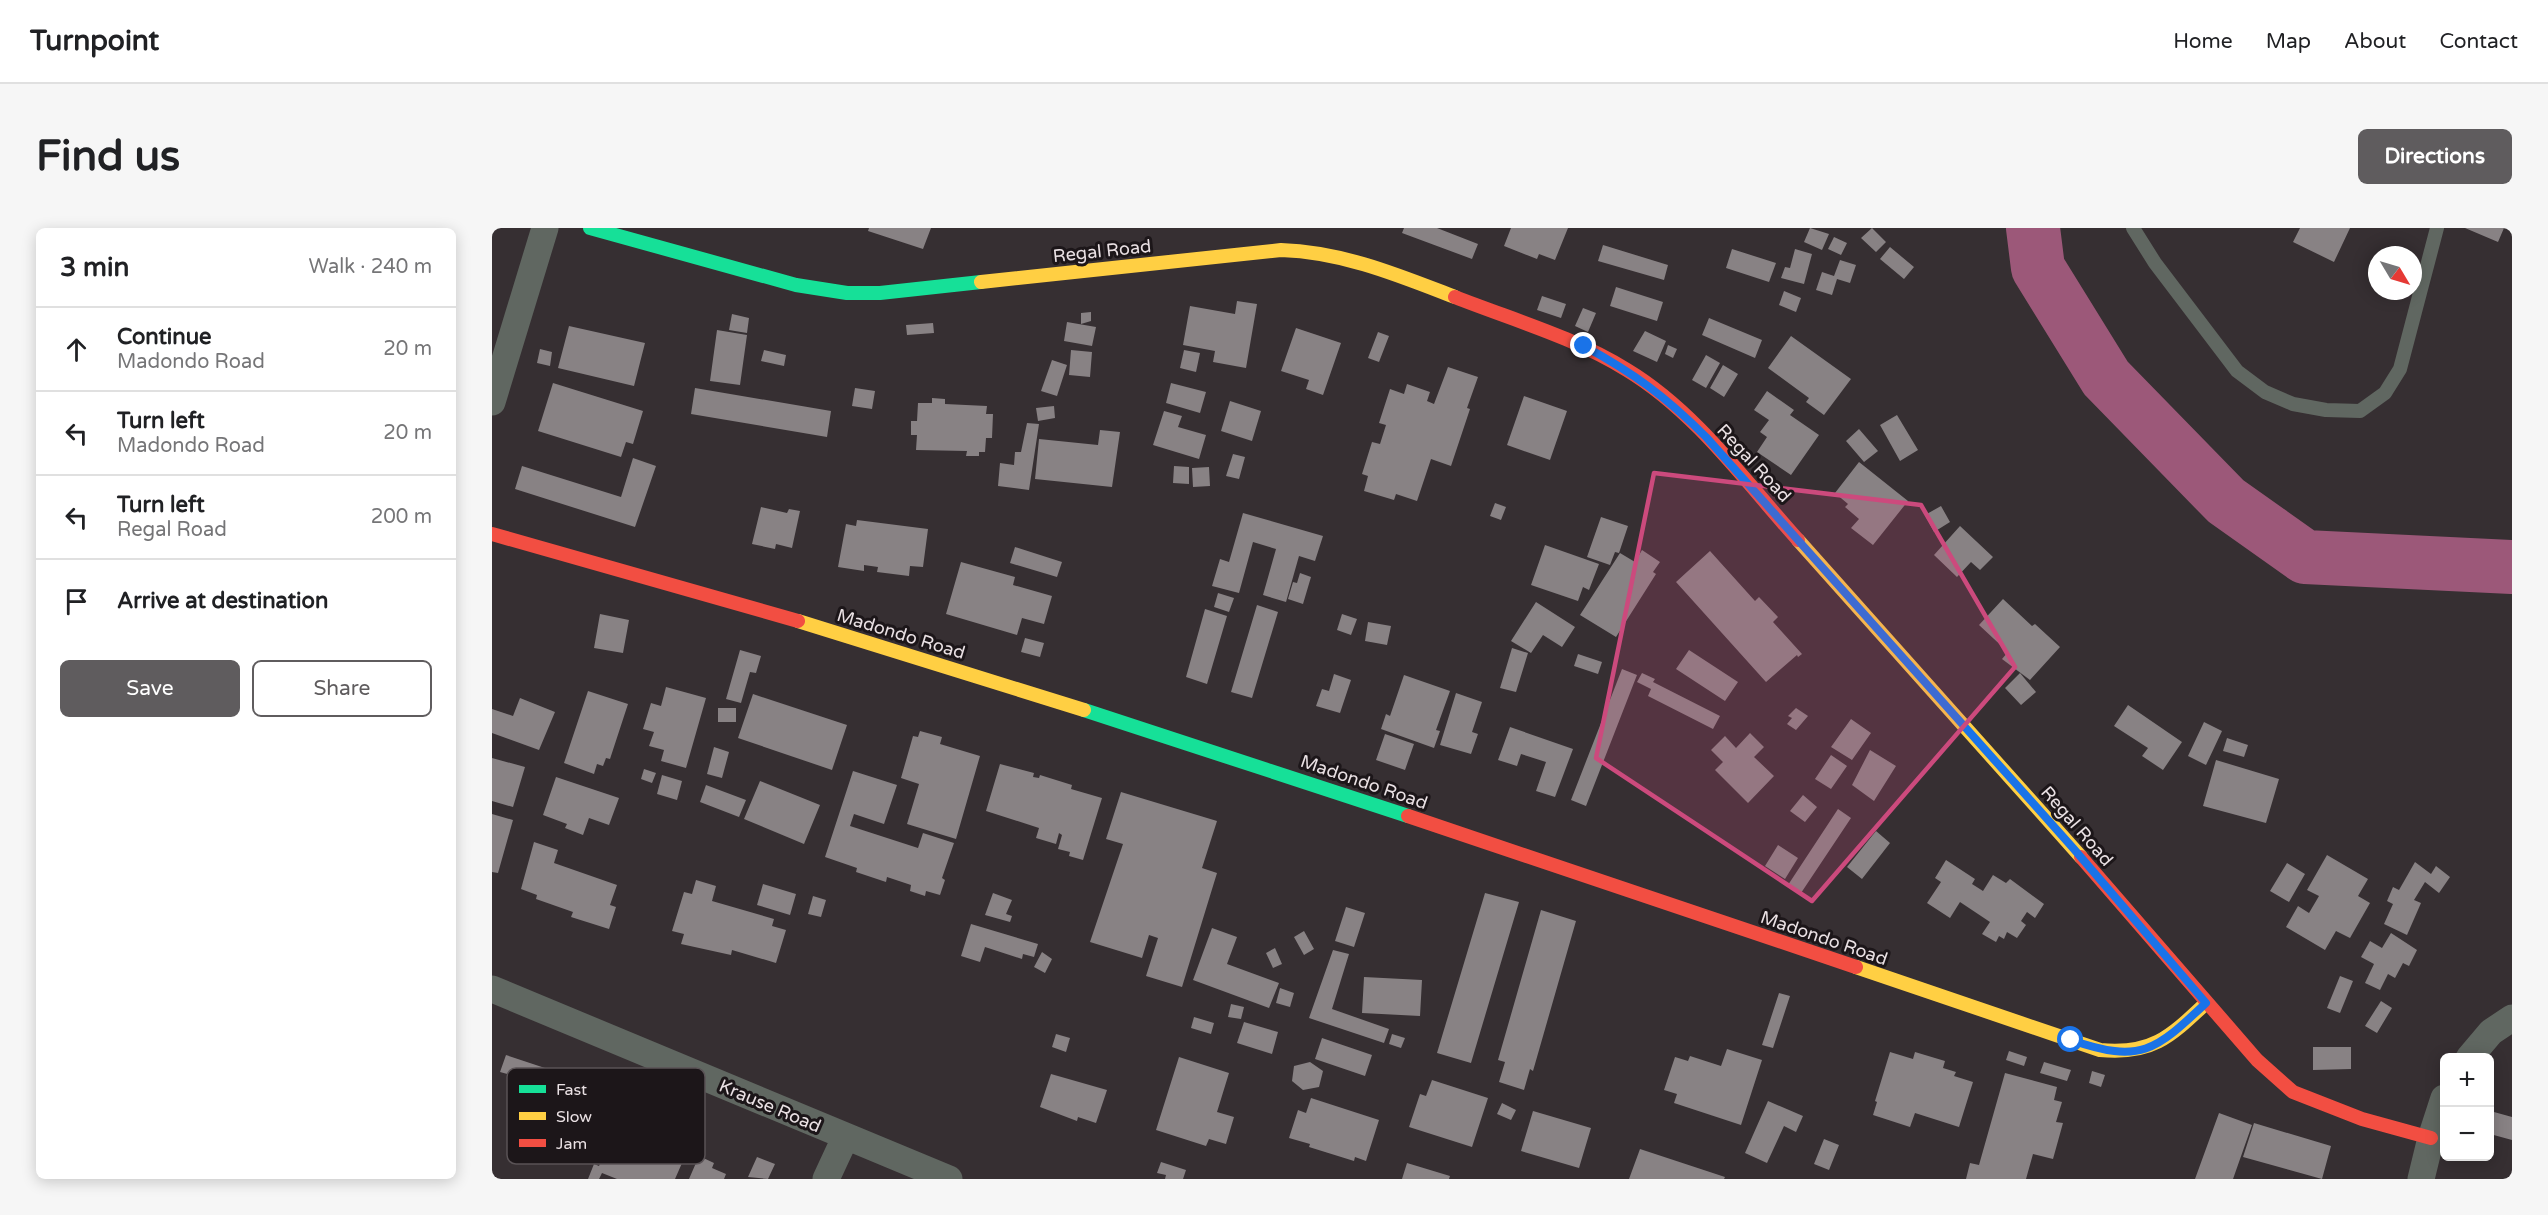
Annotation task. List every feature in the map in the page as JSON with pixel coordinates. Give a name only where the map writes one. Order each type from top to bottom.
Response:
[{"type":"street","points":[[492,402],[545,228]]},
{"type":"street","name":"Regal Road","points":[[590,228],[796,285],[846,293],[880,293],[1281,250],[1311,251],[1410,281],[1584,346],[1627,369],[1666,398],[1706,437],[2073,848],[2257,1060],[2293,1092],[2362,1119],[2431,1138]]},
{"type":"street","name":"Madondo Road","points":[[492,534],[854,637],[1264,767],[2100,1050],[2142,1052],[2160,1043],[2206,1003]]},
{"type":"street","name":"Krause Road","points":[[492,988],[680,1068]]},
{"type":"street","points":[[2473,1053],[2491,1032],[2512,1018]]},
{"type":"street","name":"Krause Road","points":[[705,1079],[845,1138],[950,1179]]},
{"type":"street","points":[[2421,1179],[2442,1107]]},
{"type":"street","points":[[826,1179],[845,1138]]},
{"type":"lane","points":[[2133,228],[2155,263],[2237,371],[2265,392],[2293,404],[2326,410],[2360,411],[2385,393],[2400,369],[2437,228]]},
{"type":"highlighted area","points":[[1654,473],[1921,505],[2015,667],[1812,901],[1596,758]]},
{"type":"building","points":[[869,228],[931,228],[923,249],[868,231]]},
{"type":"building","points":[[1404,228],[1437,228],[1478,244],[1472,259],[1402,233]]},
{"type":"building","points":[[1511,228],[1568,228],[1555,260],[1539,254],[1537,259],[1504,246]]},
{"type":"building","points":[[1810,228],[1829,234],[1822,250],[1804,242]]},
{"type":"building","points":[[1872,228],[1886,242],[1876,252],[1861,238]]},
{"type":"building","points":[[2300,228],[2350,228],[2334,262],[2293,242]]},
{"type":"building","points":[[2465,228],[2504,228],[2498,242]]},
{"type":"building","points":[[1834,237],[1847,243],[1841,255],[1828,249]]},
{"type":"building","points":[[1603,245],[1668,265],[1664,280],[1598,261]]},
{"type":"building","points":[[1890,247],[1914,267],[1904,279],[1880,259]]},
{"type":"building","points":[[1732,249],[1776,263],[1769,282],[1726,268]]},
{"type":"building","points":[[1795,249],[1812,254],[1804,284],[1781,278],[1785,267],[1790,268]]},
{"type":"building","points":[[1840,260],[1856,265],[1850,283],[1837,279],[1832,295],[1816,290],[1822,272],[1834,276]]},
{"type":"building","points":[[1616,287],[1663,302],[1657,321],[1610,306]]},
{"type":"building","points":[[1784,291],[1801,298],[1796,312],[1779,305]]},
{"type":"building","points":[[1542,296],[1566,304],[1561,318],[1537,310]]},
{"type":"building","points":[[1237,301],[1257,304],[1246,368],[1213,362],[1215,351],[1183,345],[1190,306],[1235,314]]},
{"type":"building","points":[[1583,308],[1596,313],[1588,332],[1575,326]]},
{"type":"building","points":[[1091,312],[1091,321],[1081,324],[1081,313]]},
{"type":"building","points":[[732,314],[749,318],[747,333],[729,330]]},
{"type":"building","points":[[1709,318],[1762,340],[1755,358],[1702,335]]},
{"type":"building","points":[[1067,322],[1096,327],[1092,346],[1064,341]]},
{"type":"building","points":[[933,323],[934,333],[907,335],[906,325]]},
{"type":"building","points":[[569,326],[645,343],[634,386],[558,368]]},
{"type":"building","points":[[1296,328],[1341,343],[1323,395],[1306,389],[1309,380],[1281,371]]},
{"type":"building","points":[[717,330],[747,335],[740,385],[710,381]]},
{"type":"building","points":[[1645,331],[1666,341],[1657,362],[1633,351]]},
{"type":"building","points":[[1378,332],[1389,336],[1379,362],[1368,358]]},
{"type":"building","points":[[1791,336],[1851,379],[1824,415],[1806,402],[1809,398],[1768,368]]},
{"type":"building","points":[[1668,345],[1677,349],[1673,358],[1665,354]]},
{"type":"building","points":[[540,349],[552,352],[550,366],[537,363]]},
{"type":"building","points":[[764,350],[786,355],[784,366],[761,361]]},
{"type":"building","points":[[1071,350],[1092,352],[1090,377],[1069,375]]},
{"type":"building","points":[[1184,350],[1200,353],[1196,372],[1180,368]]},
{"type":"building","points":[[1706,355],[1720,363],[1706,388],[1692,380]]},
{"type":"building","points":[[1052,360],[1067,365],[1057,396],[1041,391]]},
{"type":"building","points":[[1723,365],[1738,374],[1724,397],[1710,388]]},
{"type":"building","points":[[1448,367],[1478,377],[1451,466],[1431,459],[1417,501],[1396,494],[1394,500],[1364,491],[1368,476],[1362,474],[1372,442],[1380,444],[1386,425],[1379,423],[1390,389],[1404,394],[1407,384],[1430,392],[1427,401],[1434,404]]},
{"type":"building","points":[[553,383],[643,411],[633,444],[626,442],[621,457],[538,431]]},
{"type":"building","points":[[1171,383],[1206,392],[1200,413],[1166,403]]},
{"type":"building","points":[[695,388],[831,411],[827,437],[691,414]]},
{"type":"building","points":[[855,388],[875,391],[872,409],[852,406]]},
{"type":"building","points":[[1767,391],[1794,410],[1790,415],[1819,435],[1791,475],[1757,452],[1767,437],[1760,432],[1769,420],[1754,410]]},
{"type":"building","points":[[1524,396],[1567,411],[1550,460],[1507,445]]},
{"type":"building","points":[[932,398],[945,399],[945,404],[987,406],[986,414],[993,414],[992,438],[986,438],[985,452],[979,452],[979,456],[966,456],[967,451],[916,450],[917,435],[911,435],[911,421],[917,421],[918,403],[932,403]]},
{"type":"building","points":[[1230,401],[1261,411],[1252,441],[1221,431]]},
{"type":"building","points":[[1054,406],[1055,418],[1038,421],[1036,408]]},
{"type":"building","points":[[1164,411],[1182,416],[1178,427],[1206,435],[1199,459],[1153,445]]},
{"type":"building","points":[[1897,415],[1918,450],[1900,461],[1880,425]]},
{"type":"building","points":[[1027,423],[1039,424],[1029,490],[998,486],[1000,463],[1014,465],[1015,452],[1021,452]]},
{"type":"building","points":[[1859,429],[1878,451],[1864,462],[1846,441]]},
{"type":"building","points":[[1100,430],[1120,432],[1112,487],[1035,479],[1039,439],[1098,445]]},
{"type":"building","points":[[1233,454],[1245,457],[1239,479],[1226,476]]},
{"type":"building","points":[[633,458],[656,466],[635,527],[515,489],[522,466],[621,497]]},
{"type":"building","points":[[1859,462],[1908,501],[1873,545],[1851,528],[1859,519],[1845,507],[1848,504],[1835,493]]},
{"type":"building","points":[[1174,466],[1189,467],[1189,484],[1173,483]]},
{"type":"building","points":[[1209,467],[1210,486],[1193,487],[1192,468]]},
{"type":"building","points":[[1495,503],[1506,507],[1501,520],[1490,516]]},
{"type":"building","points":[[1941,506],[1950,522],[1934,532],[1925,515]]},
{"type":"building","points":[[761,507],[787,513],[789,509],[800,511],[792,548],[776,544],[775,549],[752,544]]},
{"type":"building","points":[[1243,513],[1323,536],[1315,561],[1299,556],[1286,602],[1263,595],[1276,549],[1253,542],[1239,593],[1212,586],[1220,559],[1229,562]]},
{"type":"building","points":[[1601,517],[1628,526],[1619,553],[1615,552],[1610,565],[1587,557]]},
{"type":"building","points":[[857,520],[928,529],[923,567],[910,566],[909,576],[877,572],[878,567],[864,565],[864,571],[838,567],[846,524],[856,526]]},
{"type":"building","points":[[1960,526],[1993,557],[1980,570],[1971,562],[1957,577],[1934,555]]},
{"type":"building","points":[[1545,545],[1599,564],[1589,590],[1583,587],[1578,601],[1531,585]]},
{"type":"building","points":[[1015,547],[1062,562],[1057,577],[1010,563]]},
{"type":"building","points":[[1642,550],[1660,562],[1653,572],[1656,574],[1616,637],[1580,615],[1620,553],[1635,562]]},
{"type":"building","points":[[1710,551],[1755,601],[1759,597],[1778,617],[1773,622],[1802,654],[1798,657],[1797,655],[1766,682],[1676,582]]},
{"type":"building","points":[[961,562],[1015,577],[1013,585],[1052,596],[1044,624],[1022,618],[1017,635],[946,614]]},
{"type":"building","points":[[1300,573],[1311,577],[1303,604],[1288,599],[1293,582],[1297,583]]},
{"type":"building","points":[[1218,593],[1234,598],[1229,612],[1214,607]]},
{"type":"building","points":[[2003,599],[2032,626],[2035,624],[2060,647],[2030,680],[2002,659],[2008,652],[1979,625]]},
{"type":"building","points":[[1536,602],[1575,627],[1562,647],[1543,635],[1531,653],[1511,641]]},
{"type":"building","points":[[1257,605],[1278,612],[1252,698],[1231,692]]},
{"type":"building","points":[[1205,609],[1227,616],[1207,684],[1186,677]]},
{"type":"building","points":[[600,614],[629,620],[623,653],[594,648]]},
{"type":"building","points":[[1342,614],[1357,619],[1351,635],[1337,630]]},
{"type":"building","points":[[1368,622],[1391,626],[1387,645],[1365,641]]},
{"type":"building","points":[[1025,638],[1044,643],[1040,657],[1021,652]]},
{"type":"building","points":[[1512,648],[1528,653],[1516,692],[1500,688]]},
{"type":"building","points":[[740,650],[761,656],[756,673],[750,672],[741,703],[726,699]]},
{"type":"building","points":[[1689,650],[1738,682],[1725,701],[1676,669]]},
{"type":"building","points":[[1578,654],[1602,662],[1598,674],[1574,666]]},
{"type":"building","points":[[1622,669],[1637,675],[1586,806],[1571,800]]},
{"type":"building","points":[[1642,673],[1655,679],[1653,682],[1720,716],[1713,729],[1648,696],[1651,689],[1637,682]]},
{"type":"building","points":[[2020,673],[2036,692],[2021,705],[2005,688]]},
{"type":"building","points":[[1334,674],[1351,680],[1340,713],[1316,706],[1322,689],[1329,691]]},
{"type":"building","points":[[1404,675],[1450,691],[1436,730],[1440,731],[1434,748],[1381,729],[1386,714],[1390,716]]},
{"type":"building","points":[[666,687],[706,698],[686,768],[661,761],[664,750],[649,746],[654,732],[643,729],[651,703],[661,706]]},
{"type":"building","points":[[588,691],[628,704],[610,759],[606,758],[603,766],[597,764],[594,774],[564,763]]},
{"type":"building","points":[[1456,693],[1482,702],[1472,732],[1478,734],[1471,754],[1440,745]]},
{"type":"building","points":[[753,694],[847,725],[832,770],[738,738]]},
{"type":"building","points":[[520,698],[555,712],[539,750],[492,733],[492,709],[513,716]]},
{"type":"building","points":[[2128,705],[2182,742],[2163,770],[2142,756],[2148,748],[2114,726]]},
{"type":"building","points":[[718,708],[736,708],[736,722],[718,722]]},
{"type":"building","points":[[1796,708],[1808,716],[1796,730],[1787,724],[1792,718],[1788,716]]},
{"type":"building","points":[[1851,719],[1871,733],[1852,760],[1831,747]]},
{"type":"building","points":[[2204,722],[2222,731],[2206,765],[2188,756]]},
{"type":"building","points":[[1510,727],[1573,749],[1555,797],[1536,791],[1546,762],[1521,754],[1517,766],[1498,760]]},
{"type":"building","points":[[920,731],[942,737],[940,744],[980,756],[956,839],[907,824],[919,784],[901,778],[913,736],[918,737]]},
{"type":"building","points":[[1750,733],[1764,747],[1754,757],[1774,776],[1748,803],[1715,770],[1723,762],[1711,750],[1725,736],[1736,748]]},
{"type":"building","points":[[1385,734],[1414,744],[1405,770],[1376,760]]},
{"type":"building","points":[[2227,738],[2248,745],[2244,757],[2223,751]]},
{"type":"building","points":[[714,747],[729,752],[722,778],[707,774]]},
{"type":"building","points":[[1870,750],[1896,766],[1874,801],[1852,785]]},
{"type":"building","points":[[1831,755],[1847,766],[1831,789],[1815,779]]},
{"type":"building","points":[[492,758],[525,767],[513,807],[492,801]]},
{"type":"building","points":[[2216,760],[2279,779],[2266,823],[2203,806]]},
{"type":"building","points":[[1000,764],[1034,773],[1033,777],[1039,778],[1040,775],[1072,785],[1071,789],[1102,798],[1083,860],[1069,856],[1070,852],[1058,849],[1062,835],[1059,833],[1056,844],[1036,838],[1039,828],[986,811]]},
{"type":"building","points":[[644,769],[656,773],[652,783],[641,779]]},
{"type":"building","points":[[853,771],[897,785],[884,824],[854,814],[850,826],[918,848],[923,833],[954,843],[942,878],[945,880],[940,895],[926,891],[925,896],[910,891],[911,885],[887,877],[886,882],[856,872],[857,868],[825,857]]},
{"type":"building","points":[[662,775],[682,781],[677,800],[657,794]]},
{"type":"building","points":[[556,777],[619,798],[609,825],[589,818],[583,835],[565,828],[567,824],[543,815]]},
{"type":"building","points":[[760,781],[820,805],[804,844],[744,819]]},
{"type":"building","points":[[706,785],[746,800],[739,817],[700,802]]},
{"type":"building","points":[[1121,792],[1217,821],[1202,868],[1217,873],[1182,987],[1146,976],[1158,938],[1149,935],[1142,958],[1090,942],[1123,844],[1106,839]]},
{"type":"building","points":[[1803,795],[1817,807],[1805,822],[1790,811]]},
{"type":"building","points":[[1838,809],[1851,818],[1801,893],[1788,885]]},
{"type":"building","points":[[492,814],[513,820],[498,873],[492,872]]},
{"type":"building","points":[[1876,831],[1890,843],[1862,879],[1847,867]]},
{"type":"building","points":[[534,842],[558,850],[554,863],[617,885],[610,905],[616,907],[609,929],[571,917],[573,912],[536,899],[537,895],[521,889]]},
{"type":"building","points":[[1778,845],[1798,858],[1785,879],[1765,866]]},
{"type":"building","points":[[2327,855],[2368,879],[2358,896],[2370,903],[2350,938],[2336,931],[2325,950],[2286,927],[2298,906],[2309,913],[2319,896],[2307,890]]},
{"type":"building","points":[[1946,860],[1975,879],[1972,884],[1983,891],[1993,875],[2006,883],[2010,879],[2044,904],[2035,918],[2027,912],[2021,921],[2026,925],[2017,938],[2007,932],[2004,939],[1999,936],[1996,942],[1982,934],[1990,922],[1960,902],[1950,918],[1927,903],[1941,882],[1935,878]]},
{"type":"building","points":[[2415,862],[2431,874],[2436,866],[2450,877],[2439,893],[2425,882],[2414,900],[2421,903],[2407,935],[2384,924],[2393,904],[2387,901],[2393,887],[2399,890]]},
{"type":"building","points":[[2287,863],[2305,874],[2289,902],[2270,891]]},
{"type":"building","points":[[696,880],[716,886],[712,901],[774,919],[772,926],[786,930],[776,963],[732,950],[731,955],[681,944],[684,934],[672,931],[684,892],[692,894]]},
{"type":"building","points":[[763,884],[796,894],[790,915],[757,905]]},
{"type":"building","points":[[993,893],[1012,900],[1006,914],[1012,916],[1010,922],[985,915]]},
{"type":"building","points":[[1485,893],[1519,902],[1471,1063],[1437,1053]]},
{"type":"building","points":[[813,896],[826,900],[821,917],[808,914]]},
{"type":"building","points":[[1346,907],[1365,913],[1354,947],[1335,941]]},
{"type":"building","points":[[1541,910],[1576,921],[1533,1071],[1530,1069],[1524,1090],[1499,1082],[1505,1062],[1498,1060]]},
{"type":"building","points":[[971,924],[1038,944],[1034,957],[1023,954],[1022,959],[985,947],[980,962],[961,956]]},
{"type":"building","points":[[1212,928],[1237,937],[1227,964],[1279,983],[1269,1008],[1193,980]]},
{"type":"building","points":[[1304,931],[1314,949],[1304,955],[1294,937]]},
{"type":"building","points":[[2391,933],[2417,950],[2409,966],[2403,963],[2395,978],[2388,974],[2380,990],[2365,983],[2374,964],[2361,957],[2370,941],[2382,948]]},
{"type":"building","points":[[1275,948],[1282,964],[1273,968],[1266,953]]},
{"type":"building","points":[[1333,950],[1349,954],[1332,1009],[1389,1029],[1384,1043],[1309,1018]]},
{"type":"building","points":[[1042,952],[1052,959],[1045,973],[1034,967]]},
{"type":"building","points":[[2340,976],[2353,981],[2340,1013],[2327,1008]]},
{"type":"building","points":[[1364,977],[1422,980],[1420,1016],[1362,1013]]},
{"type":"building","points":[[1280,988],[1294,993],[1290,1007],[1276,1003]]},
{"type":"building","points":[[1779,993],[1790,996],[1773,1048],[1762,1045]]},
{"type":"building","points":[[2381,1001],[2392,1008],[2377,1033],[2365,1026]]},
{"type":"building","points":[[1231,1004],[1244,1007],[1241,1019],[1228,1017]]},
{"type":"building","points":[[1194,1017],[1214,1023],[1211,1034],[1191,1028]]},
{"type":"building","points":[[1244,1022],[1278,1032],[1272,1054],[1237,1043]]},
{"type":"building","points":[[1056,1034],[1070,1038],[1066,1052],[1052,1047]]},
{"type":"building","points":[[1392,1034],[1405,1038],[1401,1048],[1389,1044]]},
{"type":"building","points":[[1322,1038],[1372,1055],[1365,1076],[1315,1059]]},
{"type":"building","points":[[2313,1047],[2351,1047],[2351,1069],[2313,1070]]},
{"type":"building","points":[[1727,1049],[1762,1060],[1741,1125],[1674,1103],[1677,1094],[1664,1090],[1675,1057],[1688,1061],[1690,1056],[1721,1066]]},
{"type":"building","points":[[2009,1051],[2027,1057],[2024,1066],[2006,1060]]},
{"type":"building","points":[[1890,1052],[1913,1059],[1915,1052],[1945,1061],[1943,1068],[1956,1072],[1954,1076],[1973,1082],[1959,1127],[1915,1113],[1910,1127],[1873,1115]]},
{"type":"building","points":[[506,1055],[545,1068],[507,1068],[507,1074],[500,1072]]},
{"type":"building","points":[[1179,1057],[1229,1073],[1217,1112],[1234,1117],[1226,1144],[1209,1139],[1206,1146],[1156,1130]]},
{"type":"building","points":[[1310,1062],[1323,1071],[1319,1087],[1303,1090],[1292,1081],[1294,1066]]},
{"type":"building","points":[[2044,1062],[2071,1070],[2067,1081],[2040,1073]]},
{"type":"building","points":[[2092,1071],[2105,1075],[2101,1087],[2089,1083]]},
{"type":"building","points":[[2005,1073],[2057,1087],[2054,1100],[2062,1102],[2056,1122],[2063,1123],[2053,1159],[2033,1154],[2026,1179],[1966,1179],[1970,1163],[1979,1165]]},
{"type":"building","points":[[1051,1074],[1107,1090],[1096,1123],[1078,1117],[1077,1121],[1040,1107]]},
{"type":"building","points":[[1432,1080],[1488,1098],[1472,1147],[1409,1127],[1420,1094],[1426,1096]]},
{"type":"building","points":[[1311,1098],[1379,1120],[1366,1161],[1355,1157],[1354,1161],[1309,1147],[1310,1144],[1289,1138],[1298,1110],[1306,1113]]},
{"type":"building","points":[[1768,1101],[1803,1116],[1796,1132],[1784,1126],[1767,1163],[1745,1153]]},
{"type":"building","points":[[1502,1103],[1516,1110],[1511,1120],[1497,1114]]},
{"type":"building","points":[[1533,1111],[1591,1128],[1579,1168],[1521,1151]]},
{"type":"building","points":[[2494,1112],[2512,1117],[2512,1140],[2494,1135]]},
{"type":"building","points":[[2219,1113],[2252,1125],[2233,1179],[2195,1179]]},
{"type":"building","points":[[2254,1123],[2331,1146],[2322,1179],[2243,1157]]},
{"type":"building","points":[[1824,1139],[1839,1145],[1829,1170],[1814,1164]]},
{"type":"building","points":[[1640,1149],[1725,1177],[1724,1179],[1629,1179]]},
{"type":"building","points":[[757,1157],[775,1164],[768,1179],[748,1177]]},
{"type":"building","points":[[705,1159],[714,1163],[712,1168],[726,1174],[724,1179],[689,1179],[696,1164],[705,1164]]},
{"type":"building","points":[[1161,1162],[1186,1170],[1183,1179],[1165,1179],[1166,1175],[1157,1173]]},
{"type":"building","points":[[1407,1163],[1450,1176],[1449,1179],[1402,1179]]},
{"type":"building","points":[[594,1164],[599,1166],[600,1164],[682,1164],[675,1179],[617,1179],[602,1173],[599,1179],[588,1179]]},
{"type":"waterway","points":[[2033,228],[2038,268],[2106,378],[2226,501],[2305,557],[2512,567]]},
{"type":"traffic: fast","points":[[590,228],[796,285],[847,293],[880,293],[981,282]]},
{"type":"traffic: fast","points":[[1084,710],[1408,816]]},
{"type":"traffic: slow","points":[[981,282],[1281,250],[1348,260],[1455,297]]},
{"type":"traffic: slow","points":[[1798,540],[2081,857]]},
{"type":"traffic: slow","points":[[798,621],[1084,710]]},
{"type":"traffic: slow","points":[[1856,967],[2100,1050],[2133,1050],[2159,1041],[2182,1025],[2206,1003]]},
{"type":"traffic: jam","points":[[1455,297],[1586,348],[1607,358],[1652,387],[1697,426],[1718,448],[1798,540]]},
{"type":"traffic: jam","points":[[492,534],[798,621]]},
{"type":"traffic: jam","points":[[1408,816],[1856,967]]},
{"type":"traffic: jam","points":[[2081,857],[2257,1060],[2293,1092],[2362,1119],[2431,1138]]},
{"type":"route","points":[[1584,346],[1627,369],[1666,398],[1706,437],[1794,532],[1881,634],[2073,848],[2206,1003],[2160,1043],[2142,1052],[2120,1053],[2100,1050],[2071,1040]]}]
